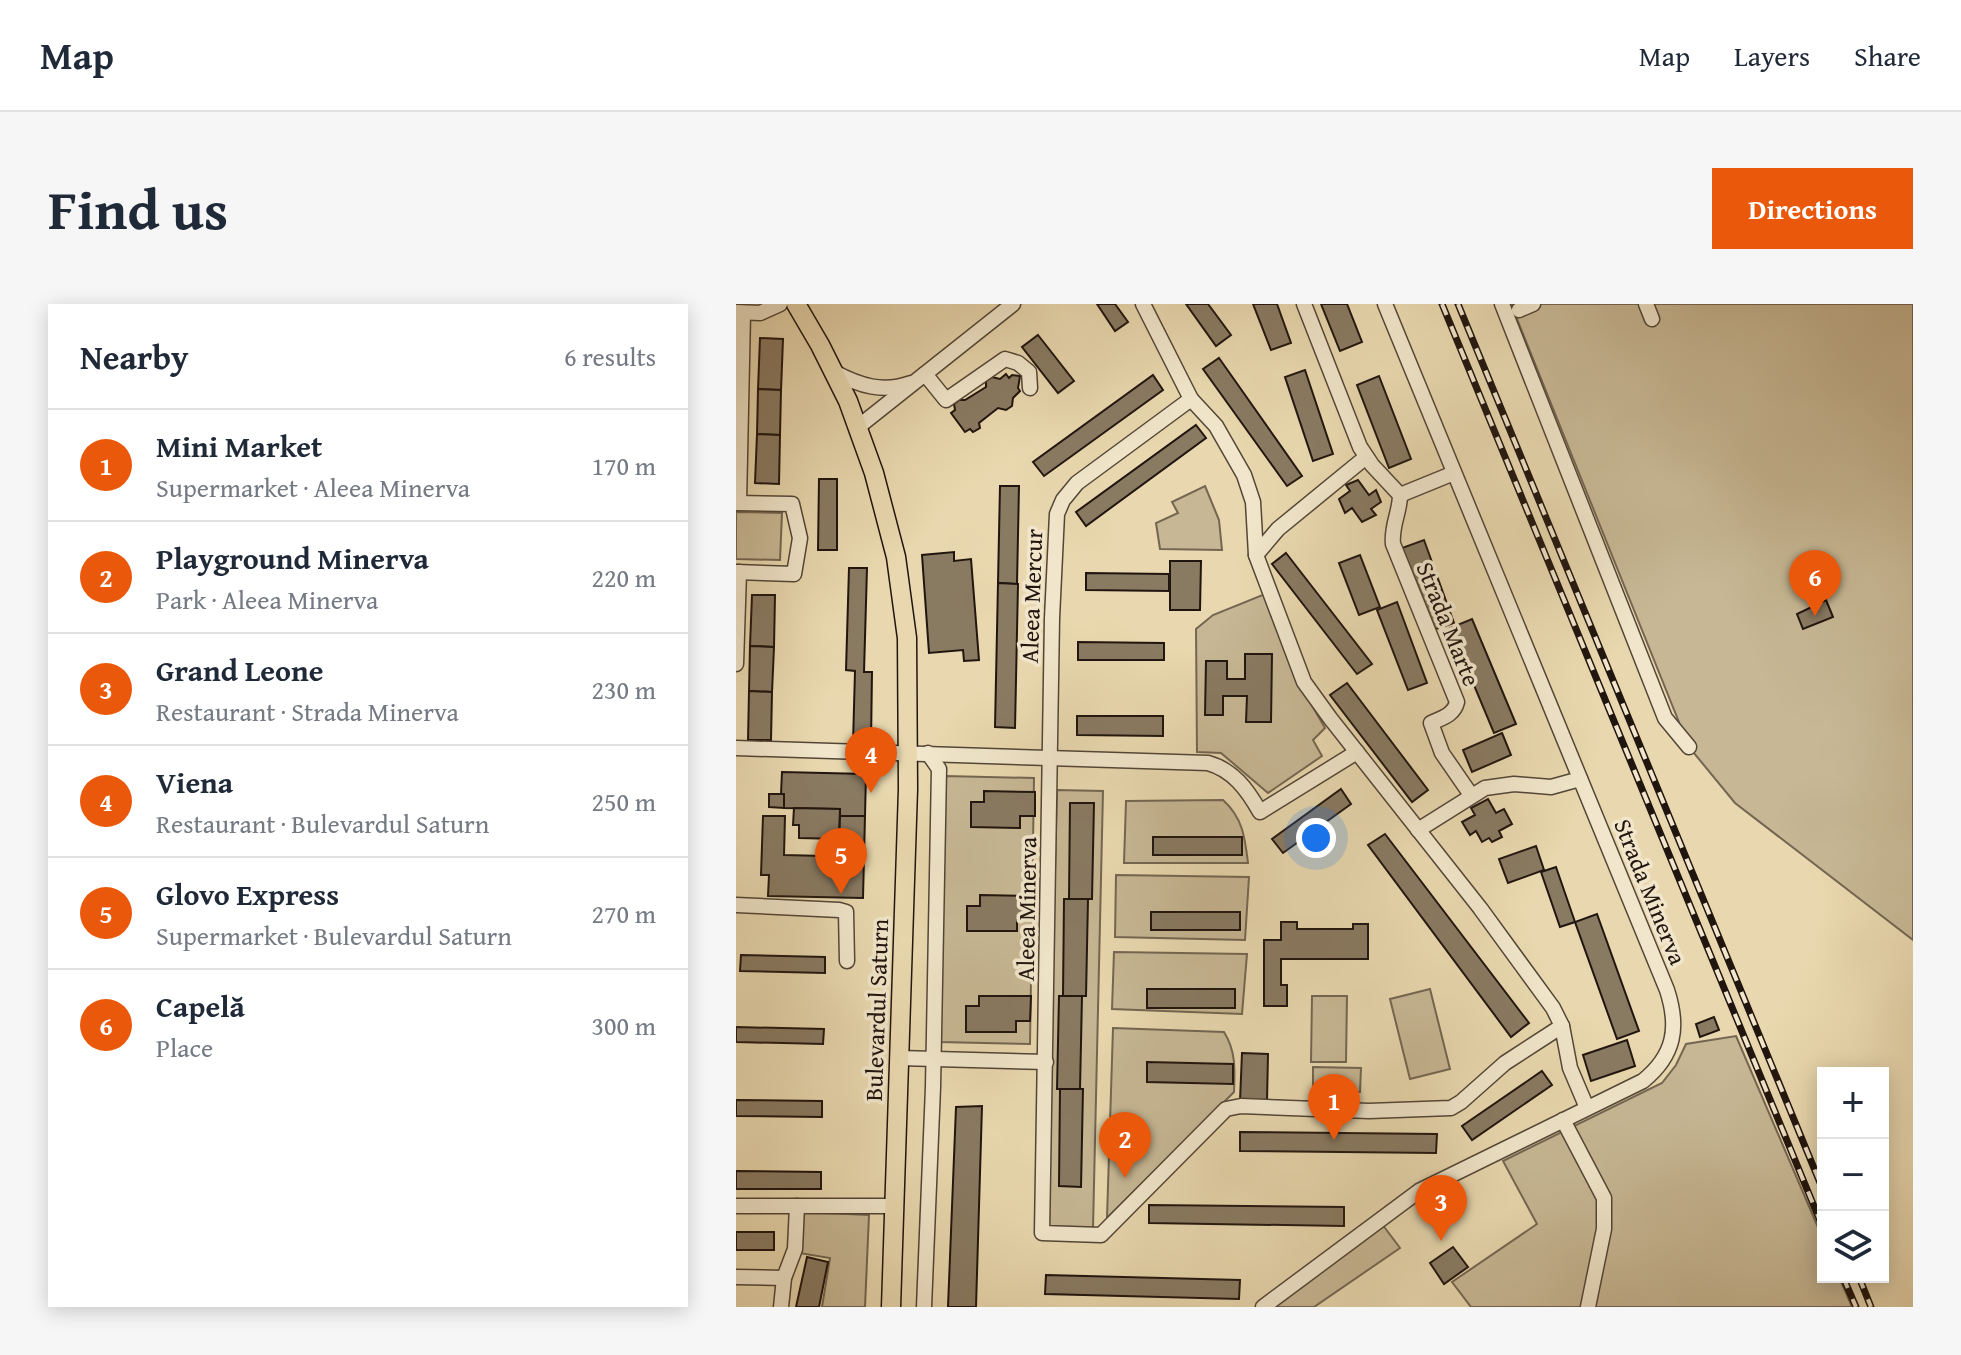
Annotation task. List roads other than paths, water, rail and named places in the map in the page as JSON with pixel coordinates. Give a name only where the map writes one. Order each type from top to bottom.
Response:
[{"type":"main road","name":"Bulevardul Saturn","points":[[796,304],[834,372],[858,427],[888,519],[907,638],[909,753],[891,1307]]},
{"type":"street","points":[[736,664],[737,572],[794,574],[800,538],[792,504],[738,503],[740,313],[760,313],[780,304]]},
{"type":"street","points":[[1143,304],[1191,399],[1216,426],[1244,475],[1253,502],[1256,555],[1304,682],[1480,908],[1553,1008],[1562,1026],[1570,1068],[1587,1108]]},
{"type":"street","points":[[1304,304],[1366,457],[1400,495],[1454,473]]},
{"type":"street","name":"Strada Minerva","points":[[1263,1307],[1419,1191],[1636,1085],[1656,1071],[1671,1049],[1675,1022],[1667,990],[1385,304]]},
{"type":"street","points":[[1502,304],[1665,718],[1689,747]]},
{"type":"street","points":[[1646,304],[1652,319]]},
{"type":"street","points":[[858,427],[1006,306]]},
{"type":"street","points":[[920,378],[946,400],[1005,359],[1018,363],[1029,372],[1030,388]]},
{"type":"street","points":[[834,372],[851,382],[874,388],[901,387],[920,378]]},
{"type":"street","name":"Aleea Mercur","points":[[1051,757],[1057,514],[1063,500],[1077,483],[1191,399]]},
{"type":"street","points":[[1256,555],[1278,529],[1366,457]]},
{"type":"street","name":"Strada Marte","points":[[1400,495],[1391,532],[1393,544],[1457,702],[1451,713],[1431,723],[1442,753],[1471,795]]},
{"type":"street","points":[[736,748],[1208,763],[1229,772],[1251,796],[1260,812],[1357,752]]},
{"type":"street","points":[[924,1307],[939,769],[928,753]]},
{"type":"street","name":"Aleea Minerva","points":[[1051,757],[1042,1233],[1101,1235],[1226,1109],[1241,1106],[1369,1111],[1451,1108],[1505,1063],[1562,1026]]},
{"type":"street","points":[[1418,830],[1471,795],[1499,784],[1551,787],[1580,779]]},
{"type":"street","points":[[736,905],[846,912],[847,961]]},
{"type":"street","points":[[899,1058],[1046,1062]]},
{"type":"street","points":[[1563,1120],[1604,1198],[1604,1229],[1588,1307]]},
{"type":"street","points":[[736,1206],[895,1206]]},
{"type":"street","points":[[781,1307],[784,1278],[795,1249],[797,1206]]},
{"type":"street","points":[[736,1277],[784,1278]]},
{"type":"railway","points":[[1442,304],[1817,1213]]},
{"type":"railway","points":[[1458,304],[1817,1175]]},
{"type":"railway","points":[[1846,1283],[1856,1307]]},
{"type":"railway","points":[[1861,1283],[1871,1307]]},
{"type":"place","name":"Capelă","points":[[1815,616]]},
{"type":"place","name":"Viena","points":[[871,793]]},
{"type":"place","name":"Glovo Express","points":[[841,894]]},
{"type":"place","name":"Mini Market","points":[[1334,1140]]},
{"type":"place","name":"Playground Minerva","points":[[1125,1178]]},
{"type":"place","name":"Grand Leone","points":[[1441,1241]]}]
